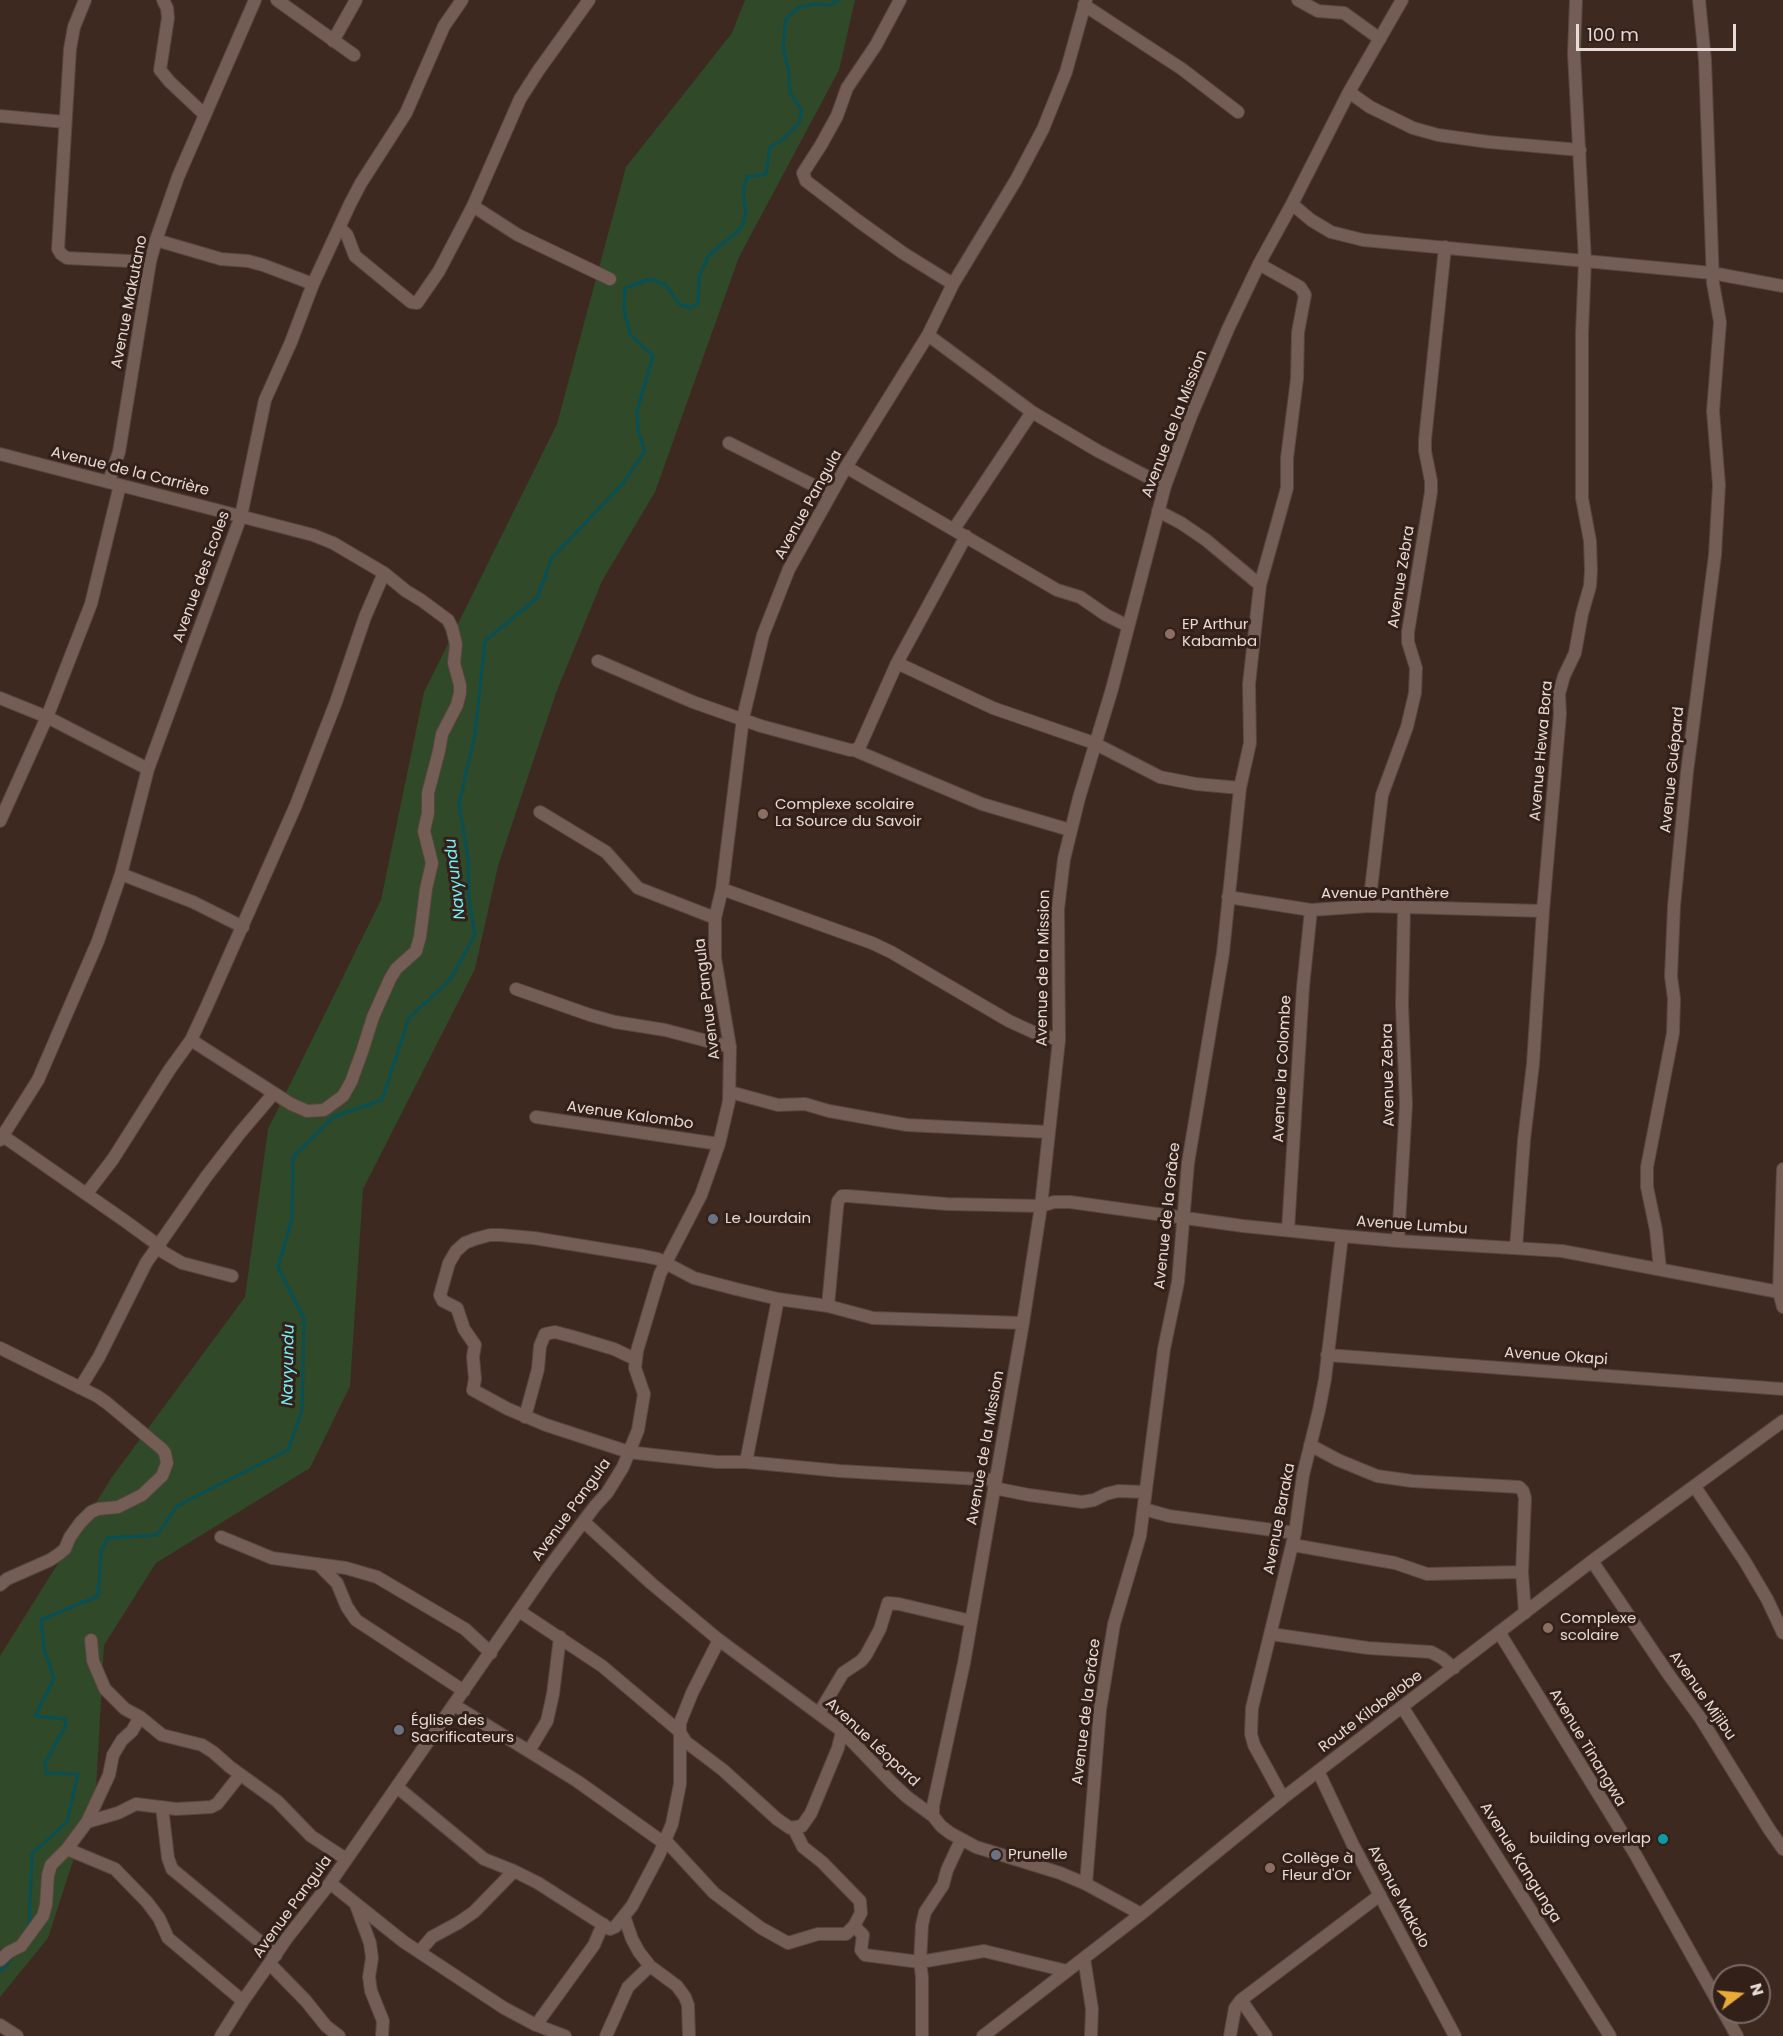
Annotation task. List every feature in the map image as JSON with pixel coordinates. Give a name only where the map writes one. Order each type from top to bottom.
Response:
[{"type":"street","points":[[85,0],[74,27],[70,49],[58,249],[67,258],[150,262]]},
{"type":"street","points":[[163,0],[168,18],[160,70],[205,115]]},
{"type":"street","name":"Avenue Makutano","points":[[0,821],[47,717],[91,604],[114,483],[150,262],[156,240],[178,177],[255,0]]},
{"type":"street","points":[[277,0],[354,55]]},
{"type":"street","points":[[333,41],[356,0]]},
{"type":"street","name":"Avenue des Ecoles","points":[[1,1138],[38,1080],[98,941],[121,874],[148,769],[241,516],[265,400],[291,342],[313,284],[361,183],[406,113],[444,26],[462,0]]},
{"type":"street","points":[[340,228],[347,235],[356,256],[409,301],[415,303],[421,298],[439,272],[473,206],[520,99],[589,0]]},
{"type":"street","points":[[900,0],[876,45],[847,88],[837,116],[803,173],[806,180],[857,220],[903,253],[953,284]]},
{"type":"street","points":[[1298,0],[1318,11],[1344,13],[1380,39]]},
{"type":"street","name":"Avenue de la Mission","points":[[933,1816],[933,1806],[964,1663],[1041,1206],[1059,1040],[1058,909],[1070,830],[1094,743],[1112,689],[1165,486],[1191,416],[1218,351],[1259,264],[1349,92],[1402,0]]},
{"type":"street","name":"Avenue Hewa Bora","points":[[1516,1248],[1524,1140],[1533,1064],[1560,714],[1559,694],[1564,676],[1575,653],[1581,614],[1590,586],[1591,570],[1590,541],[1581,498],[1585,261],[1574,54],[1576,0]]},
{"type":"street","name":"Avenue Guépard","points":[[1660,1269],[1656,1230],[1646,1176],[1673,1033],[1674,999],[1671,976],[1674,906],[1687,772],[1715,555],[1719,485],[1713,411],[1720,322],[1712,273],[1705,60],[1699,0]]},
{"type":"street","points":[[1085,2],[1182,69],[1238,112]]},
{"type":"street","name":"Avenue Pangula","points":[[221,2036],[243,2001],[310,1907],[330,1883],[547,1570],[612,1485],[629,1452],[638,1430],[644,1394],[636,1373],[635,1359],[660,1274],[692,1215],[719,1144],[730,1092],[730,1047],[716,966],[715,918],[722,889],[743,718],[771,613],[789,569],[846,467],[928,335],[953,284],[1016,180],[1043,129],[1066,72],[1085,2]]},
{"type":"street","points":[[1349,92],[1370,107],[1413,128],[1438,135],[1580,150]]},
{"type":"street","points":[[0,117],[65,122]]},
{"type":"street","points":[[1292,204],[1316,224],[1340,236],[1377,242],[1712,273],[1783,286]]},
{"type":"street","points":[[473,206],[518,235],[610,279]]},
{"type":"street","points":[[156,240],[221,259],[248,261],[263,265],[313,284]]},
{"type":"street","name":"Avenue Zebra","points":[[1368,906],[1383,795],[1407,727],[1415,693],[1416,668],[1408,642],[1408,632],[1431,492],[1425,440],[1445,247]]},
{"type":"street","name":"Avenue de la Grâce","points":[[1086,1884],[1100,1710],[1114,1624],[1136,1550],[1144,1509],[1164,1349],[1178,1282],[1188,1163],[1223,953],[1240,788],[1250,743],[1249,684],[1260,585],[1287,488],[1287,458],[1297,379],[1298,332],[1305,295],[1300,286],[1259,264]]},
{"type":"street","points":[[928,335],[1032,412],[1098,451],[1165,486]]},
{"type":"street","points":[[954,529],[1032,412]]},
{"type":"street","points":[[729,443],[831,494]]},
{"type":"street","name":"Avenue de la Carrière","points":[[0,454],[313,535],[333,543],[384,573],[448,620],[456,640],[454,663],[460,685],[457,705],[442,734],[440,751],[428,793],[428,813],[424,831],[432,863],[420,937],[416,951],[396,969],[390,979],[375,1011],[362,1052],[343,1096],[324,1110],[307,1111],[274,1093],[191,1040]]},
{"type":"street","points":[[846,467],[1057,590],[1080,597],[1128,627]]},
{"type":"street","points":[[1158,511],[1206,540],[1260,585]]},
{"type":"street","points":[[854,750],[860,746],[897,663],[966,536]]},
{"type":"street","points":[[87,1193],[113,1159],[191,1040],[243,927],[332,712],[365,617],[384,573]]},
{"type":"street","points":[[598,661],[693,702],[761,726],[854,750],[982,804],[1070,830]]},
{"type":"street","points":[[897,663],[993,708],[1094,743],[1160,777],[1196,784],[1240,788]]},
{"type":"street","points":[[0,698],[47,717],[148,769]]},
{"type":"street","points":[[540,812],[606,852],[638,888],[715,918]]},
{"type":"street","points":[[121,874],[193,902],[243,927]]},
{"type":"street","points":[[722,889],[891,952],[999,1016],[1033,1032],[1059,1040]]},
{"type":"street","name":"Avenue Panthère","points":[[1228,897],[1311,910],[1368,906],[1543,911]]},
{"type":"street","name":"Avenue Zebra","points":[[1398,1241],[1406,1104],[1402,1005],[1404,908]]},
{"type":"street","name":"Avenue la Colombe","points":[[1288,1230],[1303,987],[1311,910]]},
{"type":"street","points":[[516,989],[615,1022],[665,1030],[730,1047]]},
{"type":"street","points":[[730,1092],[778,1105],[805,1104],[829,1111],[907,1125],[1048,1132]]},
{"type":"street","points":[[80,1388],[99,1358],[146,1263],[220,1158],[274,1093]]},
{"type":"street","name":"Avenue Kalombo","points":[[536,1118],[719,1144]]},
{"type":"street","points":[[1,1138],[87,1193],[158,1245],[163,1252],[182,1263],[232,1276]]},
{"type":"street","points":[[1783,1169],[1779,1292],[1783,1307]]},
{"type":"street","name":"Avenue Lumbu","points":[[828,1306],[837,1208],[842,1196],[947,1204],[1041,1206],[1054,1202],[1070,1202],[1342,1236],[1563,1251],[1779,1292]]},
{"type":"street","points":[[1023,1323],[873,1318],[828,1306],[778,1299],[694,1278],[658,1259],[637,1254],[509,1236],[483,1237],[465,1243],[456,1251],[449,1263],[440,1295],[443,1301],[457,1308],[464,1329],[475,1345],[473,1357],[476,1379],[473,1390],[525,1417],[629,1452],[717,1462],[746,1462],[995,1484],[1038,1497],[1082,1502],[1118,1491],[1145,1492]]},
{"type":"street","name":"Avenue Baraka","points":[[1282,1798],[1259,1756],[1251,1734],[1252,1708],[1294,1539],[1303,1475],[1321,1400],[1342,1236]]},
{"type":"street","points":[[746,1462],[778,1299]]},
{"type":"street","points":[[525,1417],[538,1369],[540,1346],[545,1334],[555,1332],[574,1337],[614,1349],[635,1359]]},
{"type":"street","points":[[0,1348],[97,1396],[121,1413],[162,1449],[167,1459],[165,1472],[142,1495],[124,1505],[91,1512],[80,1523],[59,1554],[7,1579],[0,1585]]},
{"type":"street","name":"Avenue Okapi","points":[[1327,1355],[1783,1389]]},
{"type":"street","name":"Route Kilobelobe","points":[[983,2036],[1141,1914],[1282,1798],[1592,1562],[1783,1421]]},
{"type":"street","points":[[1310,1445],[1377,1476],[1444,1483],[1519,1487],[1525,1498],[1522,1572],[1525,1613]]},
{"type":"street","points":[[1695,1487],[1744,1560],[1767,1599],[1783,1633]]},
{"type":"street","points":[[1144,1509],[1169,1516],[1294,1539],[1395,1563],[1427,1574],[1522,1572]]},
{"type":"street","name":"Avenue Léopard","points":[[584,1522],[652,1584],[719,1640],[842,1731],[867,1759],[907,1797],[933,1816],[941,1826],[976,1847],[1060,1873],[1086,1884],[1141,1914]]},
{"type":"street","points":[[221,1537],[272,1558],[346,1568],[377,1578],[465,1629],[491,1653]]},
{"type":"street","name":"Avenue Mijibu","points":[[1592,1562],[1701,1719],[1768,1829],[1783,1849]]},
{"type":"street","points":[[318,1564],[337,1583],[347,1607],[356,1620],[464,1691]]},
{"type":"street","points":[[819,1713],[843,1673],[849,1667],[861,1662],[866,1655],[880,1629],[888,1603],[971,1621]]},
{"type":"street","points":[[519,1611],[602,1666],[679,1731],[686,1742],[723,1770],[786,1827],[794,1829],[802,1826],[811,1813],[838,1748],[842,1731]]},
{"type":"street","name":"Avenue Tinangwa","points":[[1499,1632],[1634,1852],[1737,2036]]},
{"type":"street","points":[[1271,1634],[1368,1648],[1431,1652],[1454,1668]]},
{"type":"street","points":[[529,1751],[547,1721],[560,1637]]},
{"type":"street","points":[[91,1640],[93,1661],[105,1689],[126,1709],[141,1717],[162,1735],[208,1748],[240,1775],[277,1801],[311,1836],[346,1859]]},
{"type":"street","points":[[397,1787],[484,1859],[514,1871],[610,1929],[619,1924],[633,1906],[672,1824],[680,1784],[679,1731],[686,1705],[719,1640]]},
{"type":"street","points":[[454,1705],[623,1812],[665,1842],[714,1893],[761,1928],[788,1943],[819,1934],[846,1934],[855,1926],[862,1905],[858,1897],[803,1847],[794,1829]]},
{"type":"street","name":"Avenue Kangunga","points":[[1402,1708],[1610,2036]]},
{"type":"street","points":[[0,1960],[21,1946],[43,1916],[51,1865],[67,1849],[87,1822],[109,1775],[114,1755],[122,1740],[132,1731],[141,1717]]},
{"type":"street","name":"Avenue Makolo","points":[[1318,1771],[1353,1845],[1455,2036]]},
{"type":"street","points":[[87,1822],[118,1813],[136,1804],[176,1809],[199,1809],[217,1804],[240,1775]]},
{"type":"street","points":[[162,1807],[167,1851],[172,1869],[273,1959],[326,2026],[339,2036]]},
{"type":"street","points":[[922,2036],[920,1938],[925,1912],[943,1885],[947,1870],[961,1840]]},
{"type":"street","points":[[67,1849],[115,1869],[147,1902],[159,1918],[168,1938],[243,2001]]},
{"type":"street","points":[[419,1952],[432,1937],[474,1912],[514,1871]]},
{"type":"street","points":[[330,1883],[404,1942],[504,2008],[536,2025],[565,2036]]},
{"type":"street","points":[[1230,2036],[1235,2008],[1241,2000],[1380,1894]]},
{"type":"street","points":[[355,1904],[370,1942],[372,1958],[369,1977],[371,1991],[383,2021],[382,2036]]},
{"type":"street","points":[[624,1916],[634,1945],[650,1966],[682,1991],[688,2005],[686,2034]]},
{"type":"street","points":[[536,2025],[594,1945],[603,1924]]},
{"type":"street","points":[[855,1926],[863,1935],[862,1954],[920,1962],[984,1951],[1067,1971]]},
{"type":"street","points":[[1084,1958],[1092,2009],[1091,2036]]},
{"type":"street","points":[[606,2036],[628,1987],[650,1966]]},
{"type":"street","points":[[1241,2000],[1266,2036]]},
{"type":"street","points":[[0,2025],[17,2036]]},
{"type":"green space","points":[[745,0],[855,0],[839,70],[739,257],[655,492],[602,581],[556,693],[498,866],[475,969],[363,1189],[350,1386],[310,1468],[156,1563],[104,1645],[96,1790],[48,1938],[0,1997],[0,1656],[112,1477],[245,1297],[268,1129],[381,900],[424,692],[557,424],[626,167],[732,33]]},
{"type":"waterway","name":"Navyundu","points":[[29,1926],[32,1854],[67,1822],[78,1774],[46,1773],[45,1763],[66,1725],[65,1719],[35,1716],[54,1679],[44,1649],[41,1620],[98,1596],[101,1551],[108,1538],[157,1535],[177,1506],[288,1450],[302,1411],[304,1319],[278,1267],[292,1219],[293,1157],[333,1117],[382,1100],[409,1018],[450,980],[475,935],[469,898],[468,859],[459,804],[475,735],[485,641],[537,598],[552,558],[623,483],[645,451],[638,431],[637,411],[653,356],[630,334],[624,310],[625,288],[650,279],[666,285],[679,304],[690,308],[698,303],[699,277],[708,256],[740,229],[744,221],[746,212],[743,192],[747,177],[766,174],[770,147],[782,140],[799,123],[802,111],[790,92],[789,73],[783,47],[786,19],[798,8],[814,4],[830,5],[839,0]]},
{"type":"waterway","name":"Navyundu","points":[[0,1970],[11,1958]]},
{"type":"place","name":"EP Arthur Kabamba","points":[[1170,634]]},
{"type":"place","name":"Complexe scolaire La Source du Savoir","points":[[763,814]]},
{"type":"place","name":"Le Jourdain","points":[[713,1219]]},
{"type":"place","name":"Complexe scolaire","points":[[1548,1628]]},
{"type":"place","name":"Église des Sacrificateurs","points":[[399,1730]]},
{"type":"place","name":"building overlap","points":[[1663,1839]]},
{"type":"place","name":"Prunelle","points":[[996,1855]]},
{"type":"place","name":"Collège à Fleur d'Or","points":[[1270,1868]]}]
